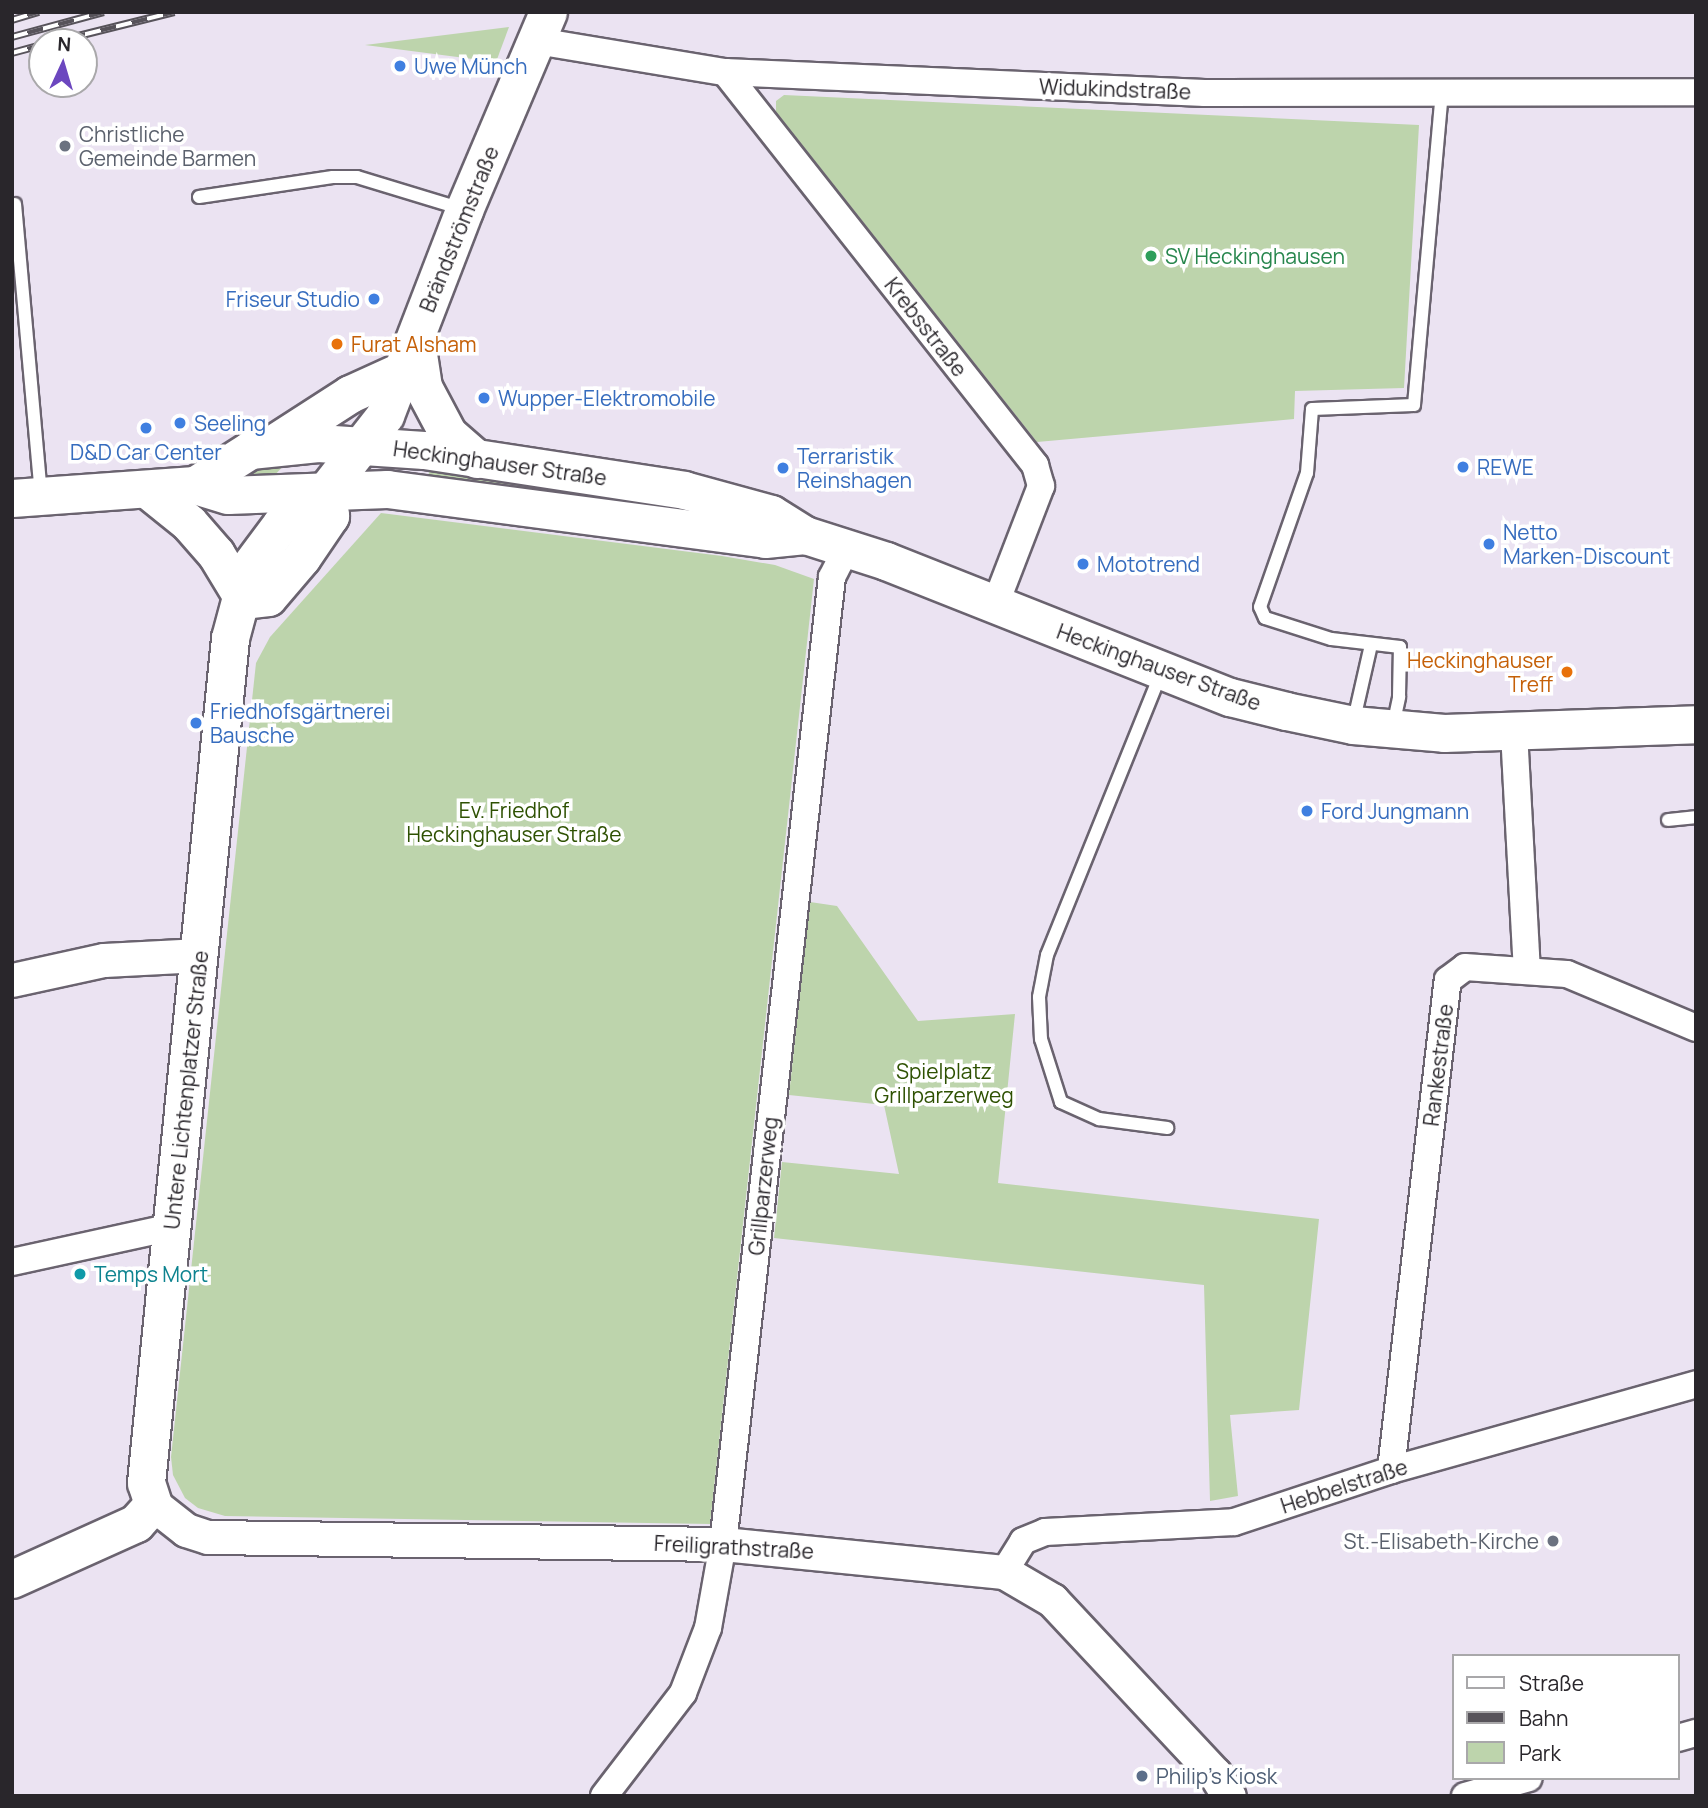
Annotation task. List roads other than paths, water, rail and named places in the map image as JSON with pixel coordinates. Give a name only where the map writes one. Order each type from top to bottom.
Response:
[{"type":"main road","name":"Brändströmstraße","points":[[366,444],[385,415],[464,210],[543,26]]},
{"type":"main road","points":[[271,445],[410,355],[428,397],[448,433],[477,458]]},
{"type":"main road","name":"Heckinghauser Straße","points":[[195,485],[250,450],[271,445],[366,444],[684,490],[771,514],[805,535],[847,548],[1230,697],[1353,725],[1392,729],[1514,732],[1696,724]]},
{"type":"main road","points":[[147,489],[216,554],[244,600],[268,597],[302,558],[330,516],[327,489],[366,444]]},
{"type":"main road","name":"Heckinghauser Straße","points":[[27,496],[195,485],[228,495],[327,489],[420,493],[765,539],[805,535]]},
{"type":"main road","name":"Untere Lichtenplatzer Straße","points":[[153,1504],[146,1483],[230,638],[244,600]]},
{"type":"main road","points":[[12,1579],[136,1523],[153,1504]]},
{"type":"street","name":"Widukindstraße","points":[[543,26],[725,72],[1205,93],[1696,92]]},
{"type":"street","name":"Krebsstraße","points":[[725,72],[1035,465],[1041,486],[995,605]]},
{"type":"street","name":"Grillparzerweg","points":[[604,1796],[683,1693],[708,1628],[723,1544],[832,577],[847,548]]},
{"type":"street","points":[[1514,732],[1527,970]]},
{"type":"street","points":[[12,979],[104,960],[200,956]]},
{"type":"street","name":"Rankestraße","points":[[1391,1471],[1448,980],[1465,967],[1567,974],[1696,1028]]},
{"type":"street","points":[[12,1262],[172,1227]]},
{"type":"street","name":"Hebbelstraße","points":[[1004,1573],[1023,1541],[1045,1532],[1234,1522],[1391,1471],[1696,1384]]},
{"type":"street","name":"Freiligrathstraße","points":[[153,1504],[186,1530],[208,1537],[723,1544],[1004,1573],[1052,1600],[1215,1774],[1229,1796]]},
{"type":"street","points":[[1465,1796],[1522,1780]]},
{"type":"lane","points":[[1392,729],[1399,697],[1400,647],[1331,639],[1265,618],[1260,607],[1307,474],[1312,409],[1414,405],[1442,94]]},
{"type":"lane","points":[[199,197],[333,177],[357,177],[464,210]]},
{"type":"lane","points":[[15,204],[27,496]]},
{"type":"lane","points":[[1353,725],[1371,645]]},
{"type":"lane","points":[[1162,671],[1047,955],[1039,997],[1041,1039],[1061,1102],[1099,1119],[1167,1128]]},
{"type":"lane","points":[[1668,820],[1696,817]]},
{"type":"railway","points":[[12,20],[39,12]]},
{"type":"railway","points":[[12,37],[104,12]]},
{"type":"railway","points":[[98,31],[174,12]]},
{"type":"railway","points":[[12,53],[28,49]]},
{"type":"place","name":"Uwe Münch","points":[[400,66]]},
{"type":"place","name":"Christliche Gemeinde Barmen","points":[[65,146]]},
{"type":"place","name":"SV Heckinghausen","points":[[1151,256]]},
{"type":"place","name":"Friseur Studio","points":[[374,299]]},
{"type":"place","name":"Furat Alsham","points":[[337,344]]},
{"type":"place","name":"Wupper-Elektromobile","points":[[484,398]]},
{"type":"place","name":"Seeling","points":[[180,423]]},
{"type":"place","name":"D&D Car Center","points":[[146,428]]},
{"type":"place","name":"REWE","points":[[1463,467]]},
{"type":"place","name":"Terraristik Reinshagen","points":[[783,468]]},
{"type":"place","name":"Netto Marken-Discount","points":[[1489,544]]},
{"type":"place","name":"Mototrend","points":[[1083,564]]},
{"type":"place","name":"Heckinghauser Treff","points":[[1567,672]]},
{"type":"place","name":"Friedhofsgärtnerei Bausche","points":[[196,723]]},
{"type":"place","name":"Ford Jungmann","points":[[1307,811]]},
{"type":"place","name":"Temps Mort","points":[[80,1274]]},
{"type":"place","name":"St.-Elisabeth-Kirche","points":[[1553,1541]]},
{"type":"place","name":"Philip's Kiosk","points":[[1142,1776]]},
{"type":"park label","name":"Ev. Friedhof Heckinghauser Straße","points":[[514,822]]},
{"type":"park label","name":"Spielplatz Grillparzerweg","points":[[944,1083]]}]
